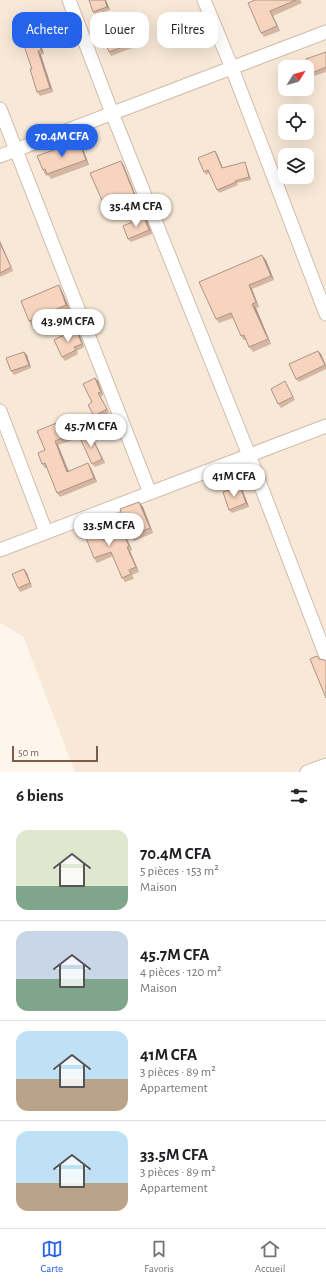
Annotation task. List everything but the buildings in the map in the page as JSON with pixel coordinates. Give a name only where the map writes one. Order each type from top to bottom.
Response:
[{"type":"street","points":[[69,0],[112,113],[249,455],[326,656]]},
{"type":"street","points":[[204,0],[232,68],[326,314]]},
{"type":"street","points":[[0,156],[326,32]]},
{"type":"street","points":[[0,109],[150,493]]},
{"type":"street","points":[[0,411],[46,532]]},
{"type":"street","points":[[0,550],[326,426]]},
{"type":"street","points":[[308,772],[326,764]]},
{"type":"shaded area","points":[[0,0],[326,0],[326,772],[75,772],[23,636],[0,623]]}]
